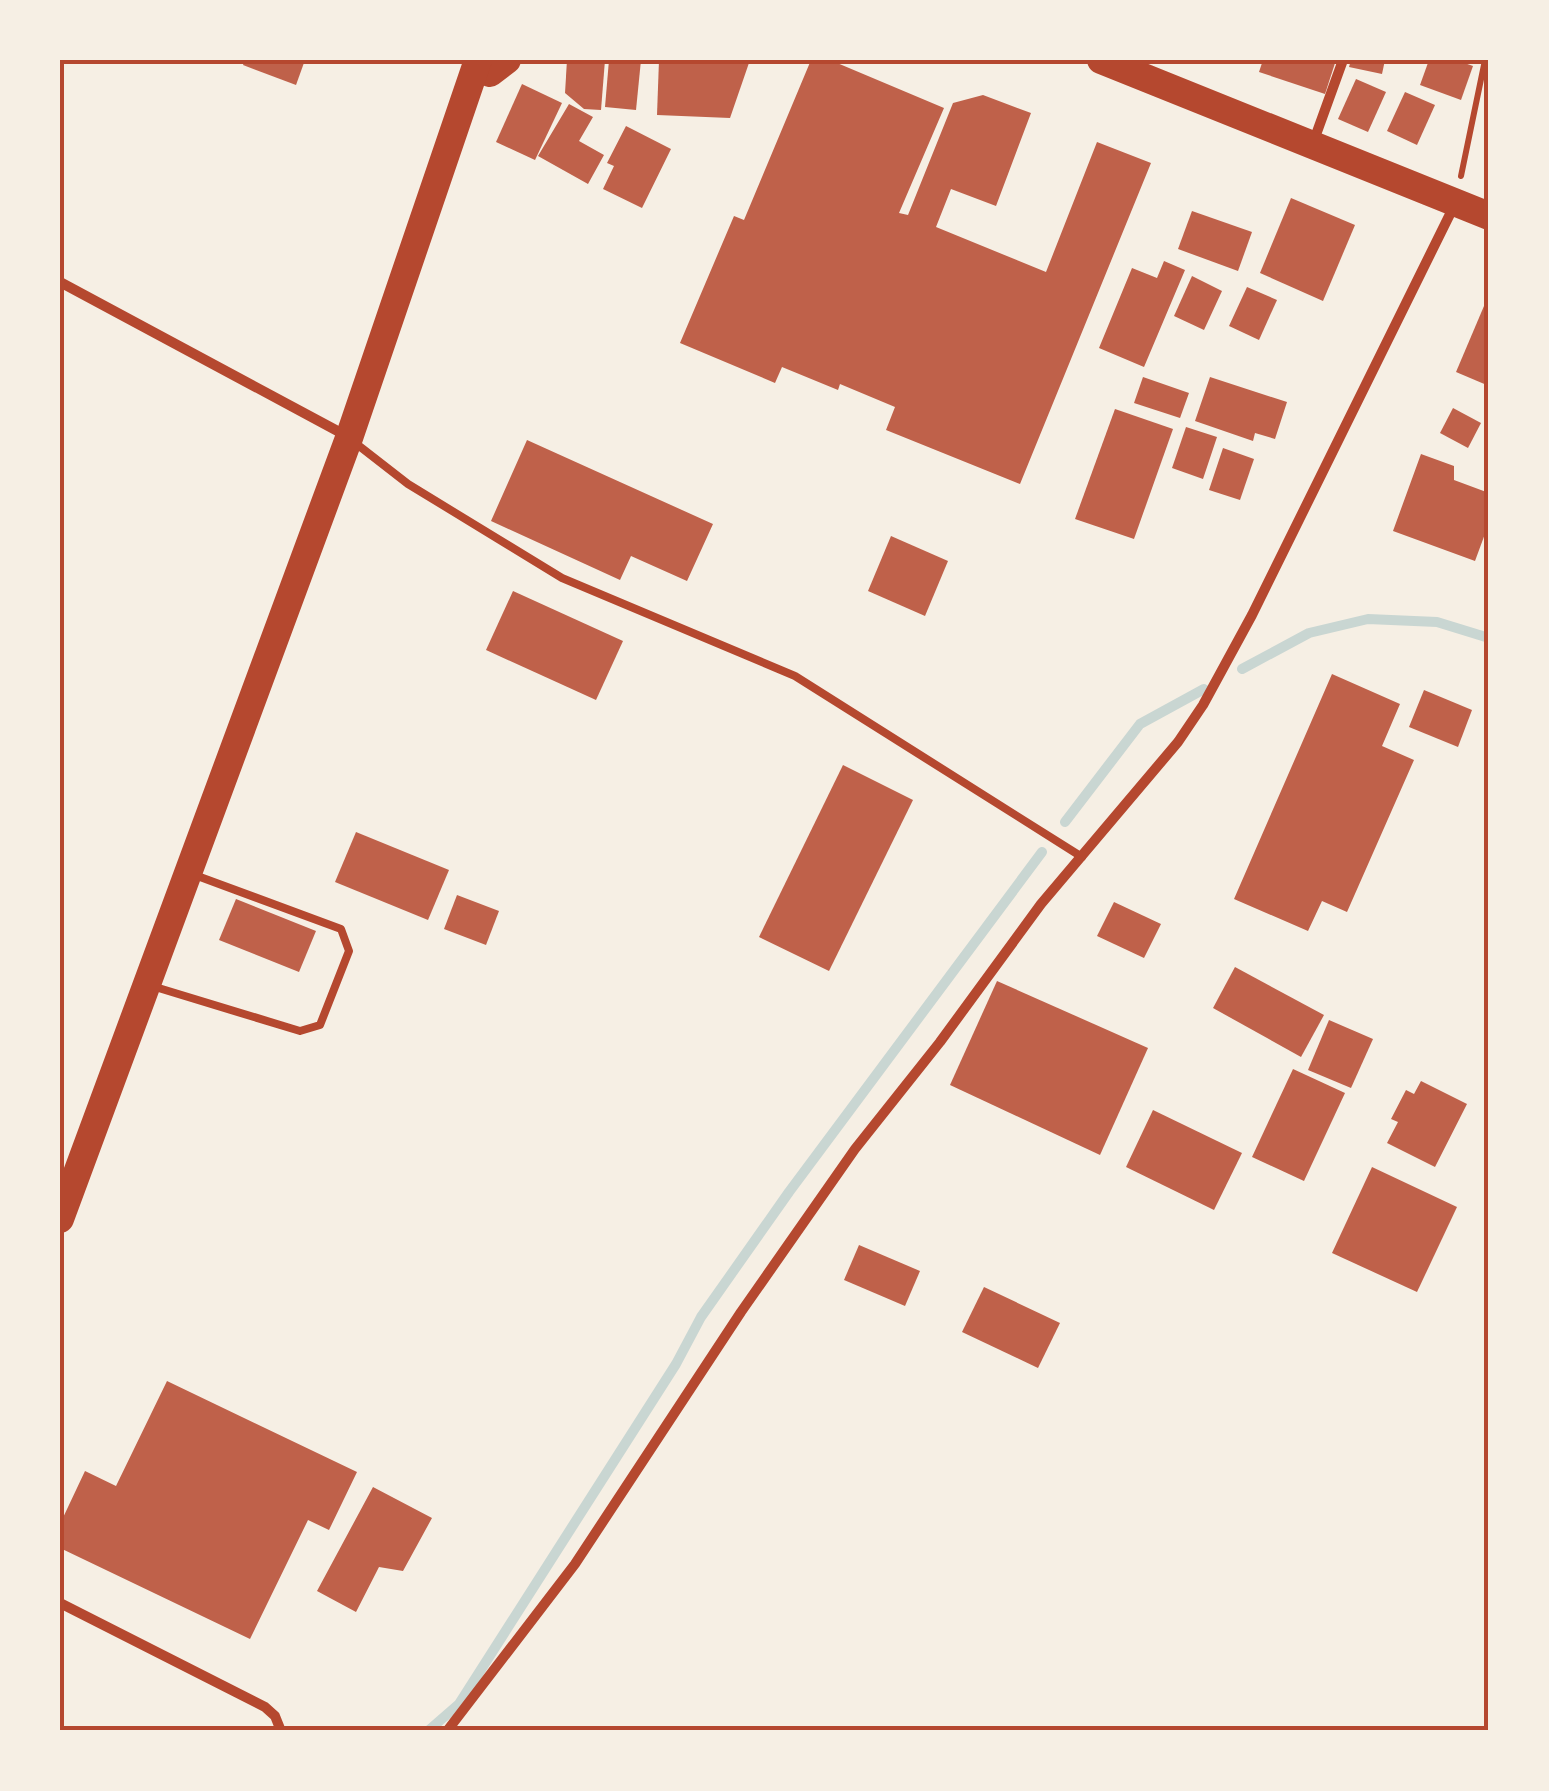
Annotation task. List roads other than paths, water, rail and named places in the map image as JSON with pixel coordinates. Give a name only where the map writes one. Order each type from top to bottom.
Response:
[{"type":"highway","points":[[1101,60],[1489,216]]},
{"type":"highway","points":[[60,1219],[349,438],[465,104],[493,63]]},
{"type":"street","points":[[1312,145],[1344,60]]},
{"type":"street","points":[[446,1731],[574,1564],[855,1148],[940,1042],[1041,904],[1178,742],[1223,672],[1456,202]]},
{"type":"street","points":[[60,282],[349,438]]},
{"type":"street","points":[[60,1603],[265,1708],[275,1716],[281,1731]]},
{"type":"lane","points":[[349,438],[408,484],[562,578],[794,676],[1082,857]]},
{"type":"lane","points":[[147,984],[300,1031],[320,1025],[349,951],[341,929],[188,873]]},
{"type":"waterway","points":[[1242,669],[1309,633],[1368,619],[1437,622],[1489,638]]},
{"type":"waterway","points":[[1065,822],[1140,724],[1204,689]]},
{"type":"waterway","points":[[428,1731],[459,1704],[676,1364],[701,1317],[1042,852]]}]
